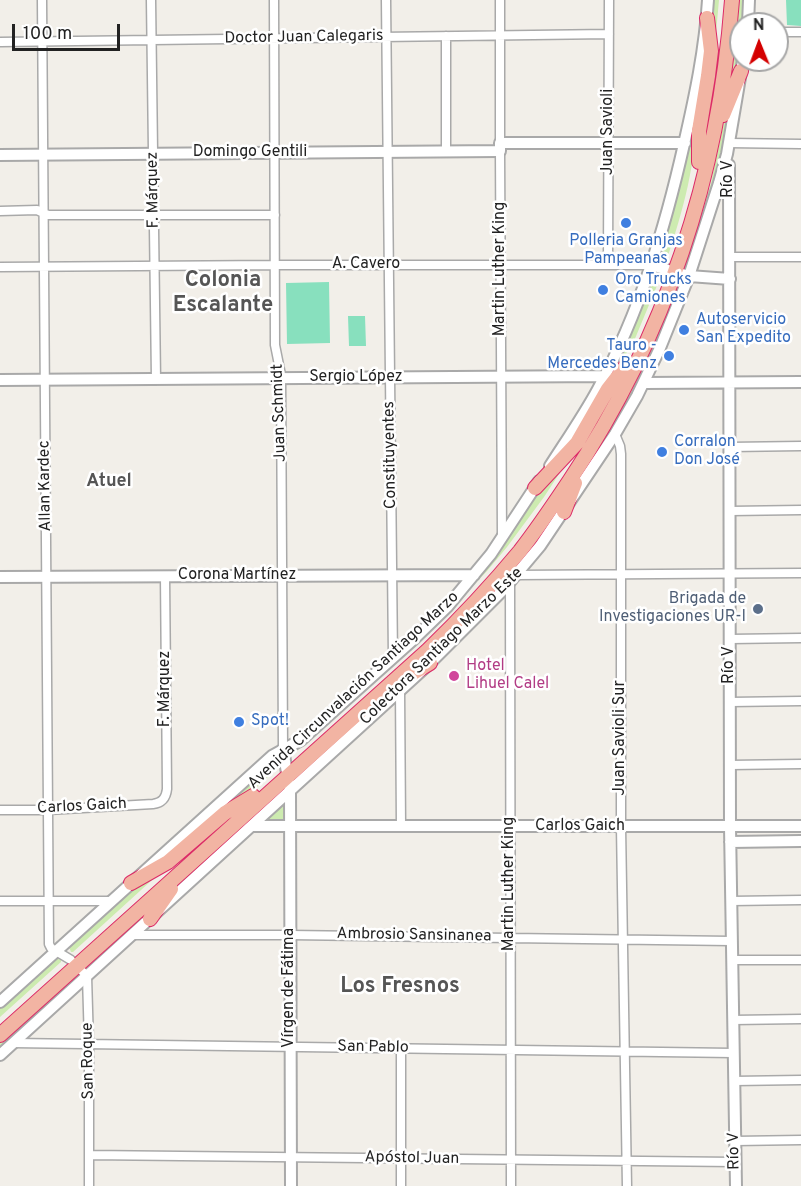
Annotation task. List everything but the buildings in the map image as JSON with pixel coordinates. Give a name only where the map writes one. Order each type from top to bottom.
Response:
[{"type":"highway","name":"Avenida Circunvalación Santiago Marzo","points":[[0,1023],[78,967],[253,796],[318,749],[432,646],[507,566],[551,508],[612,412],[648,340],[671,270],[699,162],[717,62],[724,0]]},
{"type":"highway","name":"Avenida Circunvalación Santiago Marzo","points":[[0,1035],[249,819],[287,770],[465,600],[500,561],[530,522],[566,471],[600,416],[689,232],[714,136],[732,0]]},
{"type":"highway","points":[[699,162],[699,131],[711,51],[707,18]]},
{"type":"highway","points":[[689,232],[711,175],[723,115],[739,72]]},
{"type":"highway","points":[[535,488],[579,440],[608,389],[626,366]]},
{"type":"highway","points":[[564,512],[575,483],[604,435],[612,412]]},
{"type":"highway","points":[[318,749],[351,727],[403,680],[430,663]]},
{"type":"highway","points":[[131,883],[168,862],[222,815],[253,796]]},
{"type":"highway","points":[[150,919],[168,892],[249,819]]},
{"type":"street","name":"Allan Kardec","points":[[42,0],[49,945],[57,950]]},
{"type":"street","name":"F. Márquez","points":[[151,0],[156,379]]},
{"type":"street","name":"Juan Schmidt","points":[[274,0],[275,345],[281,369],[283,749],[290,790]]},
{"type":"street","name":"Constituyentes","points":[[386,0],[393,658]]},
{"type":"street","name":"Martin Luther King","points":[[500,0],[502,538]]},
{"type":"street","name":"Juan Savioli","points":[[608,265],[609,0]]},
{"type":"street","name":"Colectora Santiago Marzo Este","points":[[0,1002],[272,756],[301,740],[393,658],[447,607],[502,538],[577,425],[604,376],[635,310],[668,212],[685,143],[698,84],[708,0]]},
{"type":"street","name":"Doctor Juan Calegaris","points":[[0,42],[609,34]]},
{"type":"street","points":[[446,36],[446,151]]},
{"type":"street","name":"Colectora Santiago Marzo Este","points":[[249,819],[290,790],[430,663],[514,579],[564,512],[615,434],[644,383],[689,276],[717,193],[729,143],[741,72]]},
{"type":"street","name":"Domingo Gentili","points":[[0,155],[446,151],[609,143],[685,143]]},
{"type":"street","points":[[729,143],[801,144]]},
{"type":"street","name":"Río V","points":[[729,143],[730,842],[736,1186]]},
{"type":"street","points":[[0,211],[37,210],[53,216],[275,215]]},
{"type":"street","points":[[730,257],[801,257]]},
{"type":"street","name":"A. Cavero","points":[[0,267],[651,265],[689,276],[730,279]]},
{"type":"street","name":"Sergio López","points":[[0,380],[604,376]]},
{"type":"street","points":[[644,383],[801,382]]},
{"type":"street","name":"Juan Savioli Sur","points":[[615,434],[621,454],[621,827],[627,1186]]},
{"type":"street","points":[[730,447],[801,446]]},
{"type":"street","points":[[730,511],[801,510]]},
{"type":"street","points":[[514,579],[621,574],[801,573]]},
{"type":"street","name":"Corona Martínez","points":[[0,577],[474,575]]},
{"type":"street","name":"F. Márquez","points":[[164,800],[167,792],[165,576]]},
{"type":"street","name":"Martin Luther King","points":[[511,1186],[510,826],[514,579]]},
{"type":"street","points":[[730,639],[801,638]]},
{"type":"street","points":[[400,690],[401,826]]},
{"type":"street","points":[[730,702],[801,701]]},
{"type":"street","points":[[730,765],[801,764]]},
{"type":"street","name":"Vírgen de Fátima","points":[[290,790],[291,1186]]},
{"type":"street","name":"Carlos Gaich","points":[[0,810],[48,810],[153,804],[164,800]]},
{"type":"street","name":"Carlos Gaich","points":[[249,819],[290,825],[801,826]]},
{"type":"street","points":[[730,842],[801,841]]},
{"type":"street","points":[[731,901],[801,900]]},
{"type":"street","points":[[0,901],[112,901]]},
{"type":"street","points":[[0,1055],[78,967],[133,935],[150,919]]},
{"type":"street","name":"Ambrosio Sansinanea","points":[[133,935],[732,941]]},
{"type":"street","points":[[57,950],[78,967]]},
{"type":"street","points":[[732,960],[801,960]]},
{"type":"street","name":"San Roque","points":[[78,967],[89,1044],[89,1186]]},
{"type":"street","points":[[733,1020],[801,1019]]},
{"type":"street","name":"San Pablo","points":[[13,1043],[733,1053]]},
{"type":"street","points":[[401,1049],[401,1186]]},
{"type":"street","points":[[734,1081],[801,1080]]},
{"type":"street","points":[[735,1141],[801,1140]]},
{"type":"street","name":"Apóstol Juan","points":[[89,1155],[735,1162]]},
{"type":"green space","points":[[711,0],[719,0],[715,44]]},
{"type":"green space","points":[[736,0],[746,0],[746,12],[735,12]]},
{"type":"green space","points":[[786,0],[801,0],[801,26],[789,25],[789,12],[786,12]]},
{"type":"green space","points":[[729,65],[729,72],[737,72],[725,102]]},
{"type":"green space","points":[[732,102],[717,176],[688,266],[682,266],[710,187],[724,122]]},
{"type":"green space","points":[[697,107],[688,186],[666,262],[664,262],[658,256]]},
{"type":"green space","points":[[654,274],[661,276],[634,341],[602,394],[652,276]]},
{"type":"green space","points":[[678,280],[681,284],[647,367],[627,408],[574,488],[609,433]]},
{"type":"green space","points":[[329,282],[330,343],[287,344],[286,283]]},
{"type":"green space","points":[[348,316],[365,316],[366,346],[349,346]]},
{"type":"green space","points":[[570,457],[544,497],[487,571],[411,649],[291,756],[291,753],[409,648],[535,494]]},
{"type":"green space","points":[[269,763],[276,763],[280,766],[257,787],[220,813],[172,856]]},
{"type":"green space","points":[[284,802],[281,822],[264,821]]},
{"type":"green space","points":[[163,870],[71,952],[69,947],[132,888]]},
{"type":"green space","points":[[56,958],[61,962],[0,1017],[0,1007]]},
{"type":"green space","points":[[76,975],[75,981],[0,1049],[0,1040]]},
{"type":"place","name":"Polleria Granjas Pampeanas","points":[[626,223]]},
{"type":"place","name":"Oro Trucks Camiones","points":[[603,290]]},
{"type":"place","name":"Autoservicio San Expedito","points":[[684,330]]},
{"type":"place","name":"Tauro - Mercedes Benz","points":[[669,356]]},
{"type":"place","name":"Corralon Don José","points":[[662,452]]},
{"type":"place","name":"Brigada de Investigaciones UR-I","points":[[758,609]]},
{"type":"place","name":"Hotel Lihuel Calel","points":[[454,676]]},
{"type":"place","name":"Spot!","points":[[239,722]]},
{"type":"district","name":"Colonia Escalante","points":[[223,294]]},
{"type":"district","name":"Atuel","points":[[109,482]]},
{"type":"district","name":"Los Fresnos","points":[[400,988]]}]
